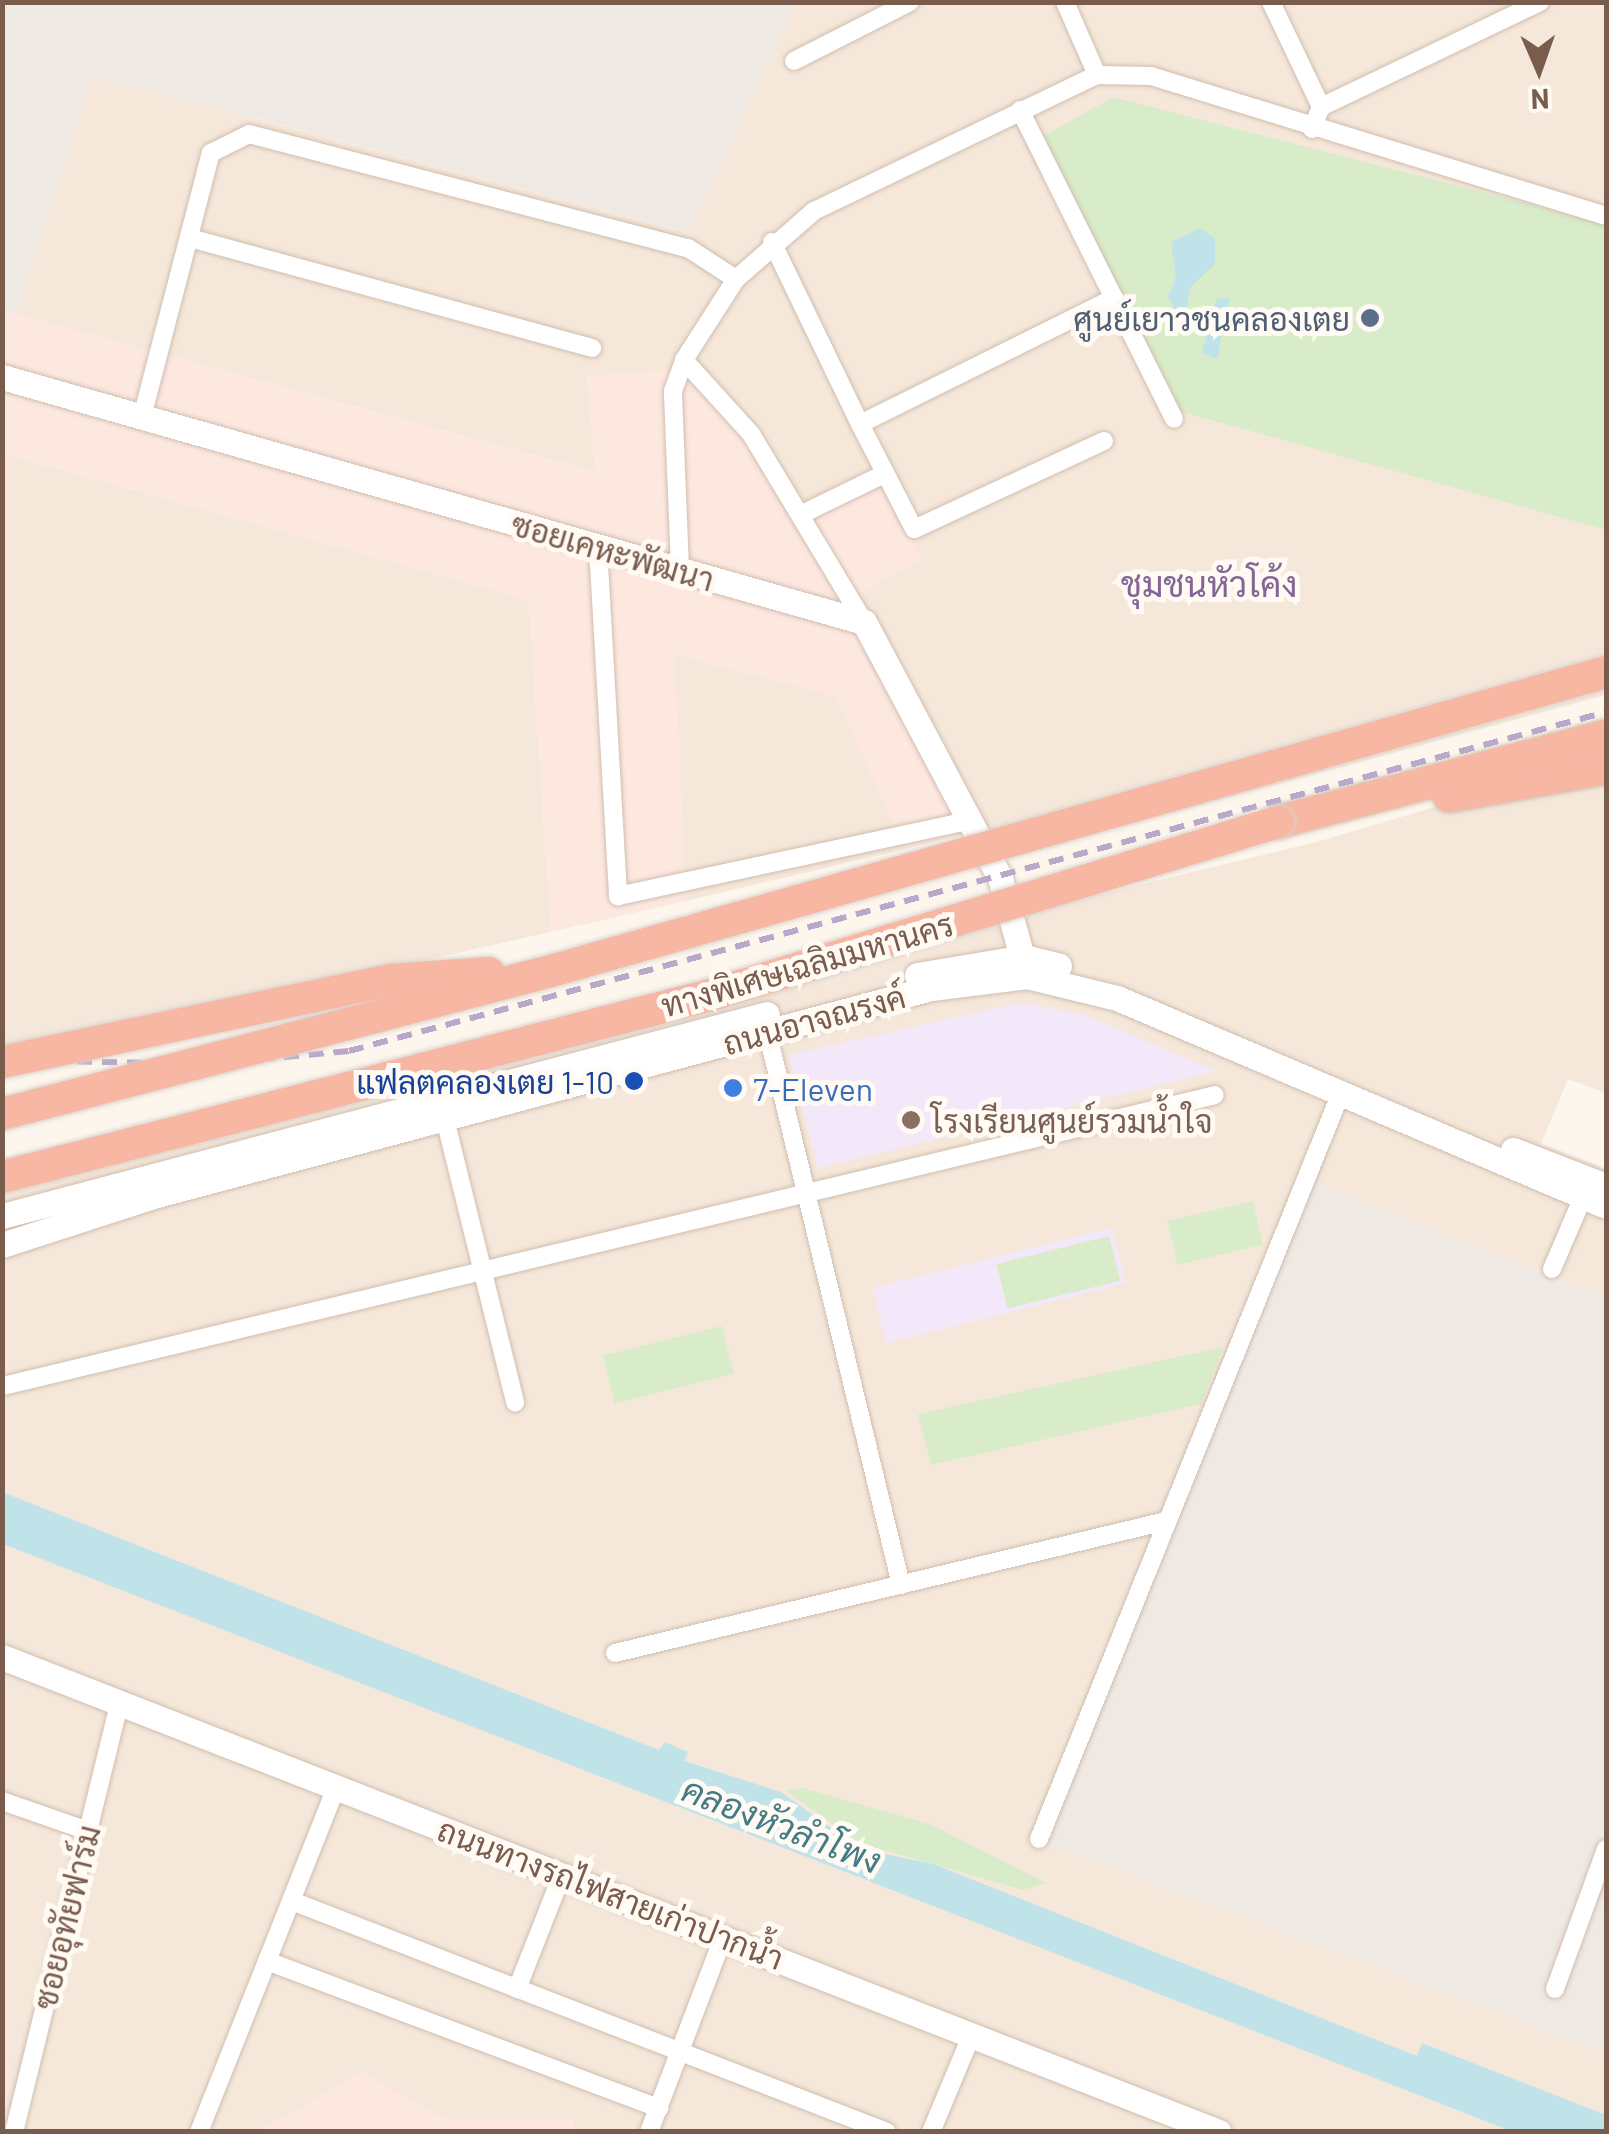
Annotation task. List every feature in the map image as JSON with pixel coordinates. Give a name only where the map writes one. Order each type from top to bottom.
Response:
[{"type":"highway","name":"ทางพิเศษเฉลิมมหานคร","points":[[2,1114],[551,970],[1606,672]]},
{"type":"highway","name":"ทางพิเศษเฉลิมมหานคร","points":[[2,1177],[714,994],[1278,822],[1606,736]]},
{"type":"highway","points":[[1278,822],[1606,768]]},
{"type":"highway","points":[[2,1062],[391,980],[551,970]]},
{"type":"main road","name":"ซอยเคหะพัฒนา","points":[[2,378],[864,622]]},
{"type":"main road","points":[[864,622],[1000,878],[1026,967]]},
{"type":"main road","name":"ถนนอาจณรงค์","points":[[2,1245],[443,1109],[951,966],[1026,967],[1090,974],[1599,1196]]},
{"type":"main road","name":"ถนนอาจณรงค์","points":[[2,1216],[1026,967],[1117,998],[1340,1095],[1599,1196]]},
{"type":"main road","name":"ถนนทางรถไฟสายเก่าปากน้ำ","points":[[2,1657],[1219,2132]]},
{"type":"street","points":[[794,61],[910,2]]},
{"type":"street","points":[[1065,2],[1097,75]]},
{"type":"street","points":[[1271,2],[1321,108]]},
{"type":"street","points":[[1312,129],[1321,108],[1540,2]]},
{"type":"street","points":[[680,570],[672,391],[684,360],[736,279],[772,242],[814,211],[1097,75],[1151,76],[1312,129],[1606,216]]},
{"type":"street","points":[[1020,110],[1174,418]]},
{"type":"street","points":[[142,417],[211,153],[249,134],[688,248],[736,279]]},
{"type":"street","points":[[190,238],[592,348]]},
{"type":"street","points":[[772,242],[860,424],[903,524],[917,529],[1104,442]]},
{"type":"street","points":[[860,424],[1114,298]]},
{"type":"street","points":[[684,360],[751,434],[864,622]]},
{"type":"street","points":[[800,515],[882,475]]},
{"type":"street","points":[[598,547],[618,896],[968,820]]},
{"type":"street","points":[[767,1032],[901,1585]]},
{"type":"street","points":[[1039,1839],[1340,1095]]},
{"type":"street","points":[[3,1386],[1215,1096]]},
{"type":"street","points":[[443,1109],[515,1402]]},
{"type":"street","points":[[1552,1269],[1599,1196]]},
{"type":"street","points":[[615,1653],[1166,1522]]},
{"type":"street","name":"ซอยอุทัยฟาร์ม","points":[[11,2123],[119,1703]]},
{"type":"street","points":[[199,2132],[336,1787]]},
{"type":"street","points":[[2,1801],[88,1831]]},
{"type":"street","points":[[1554,1988],[1606,1849]]},
{"type":"street","points":[[517,1988],[562,1874]]},
{"type":"street","points":[[292,1901],[887,2132]]},
{"type":"street","points":[[649,2132],[724,1936]]},
{"type":"street","points":[[267,1961],[659,2108]]},
{"type":"street","points":[[931,2132],[972,2034]]},
{"type":"shaded area","points":[[2,3],[796,3],[688,232],[91,75],[17,315],[2,311]]},
{"type":"shaded area","points":[[796,3],[1606,3],[1606,695],[995,861],[856,596],[878,485],[813,519],[596,472],[17,315],[90,75],[687,232]]},
{"type":"shaded area","points":[[2,311],[595,472],[586,376],[705,367],[813,518],[878,484],[922,559],[857,596],[979,831],[906,849],[835,696],[675,654],[686,901],[551,932],[529,600],[3,453]]},
{"type":"shaded area","points":[[2,453],[529,600],[551,932],[49,1044],[3,1044]]},
{"type":"shaded area","points":[[674,654],[836,696],[906,849],[686,901]]},
{"type":"shaded area","points":[[1606,756],[1606,1093],[1568,1079],[1541,1144],[1606,1169],[1606,2131],[3,2131],[3,1158],[1317,842]]},
{"type":"shaded area","name":"โรงเรียนศูนย์รวมน้ำใจ","points":[[1020,1003],[1084,1015],[1216,1071],[818,1168],[789,1055]]},
{"type":"shaded area","points":[[1315,1182],[1606,1298],[1606,2053],[1045,1843]]},
{"type":"shaded area","points":[[1112,1228],[1126,1283],[886,1343],[872,1288]]},
{"type":"shaded area","points":[[361,2072],[447,2120],[573,2119],[575,2131],[259,2131]]},
{"type":"green space","name":"ศูนย์เยาวชนคลองเตย","points":[[1113,97],[1606,224],[1606,530],[1179,411],[1042,137]]},
{"type":"green space","points":[[1253,1201],[1263,1245],[1177,1265],[1167,1221]]},
{"type":"green space","points":[[1109,1236],[1120,1281],[1008,1309],[996,1264]]},
{"type":"green space","points":[[722,1326],[734,1374],[615,1403],[603,1356]]},
{"type":"green space","points":[[1223,1347],[1201,1404],[931,1465],[918,1414]]},
{"type":"green space","points":[[803,1788],[930,1824],[1046,1883],[1023,1890],[859,1843],[785,1790]]},
{"type":"water","points":[[1200,228],[1215,239],[1215,264],[1190,288],[1187,308],[1210,316],[1217,299],[1230,298],[1217,359],[1202,353],[1209,326],[1182,322],[1168,297],[1176,277],[1171,242]]},
{"type":"water","name":"คลองหัวลำโพง","points":[[2,1492],[659,1750],[665,1742],[688,1752],[684,1761],[781,1792],[861,1849],[933,1864],[1417,2056],[1422,2043],[1606,2115],[1606,2131],[1511,2131],[3,1544]]},
{"type":"railway","points":[[2,1060],[209,1064],[349,1051],[1606,712]]},
{"type":"place","name":"ศูนย์เยาวชนคลองเตย","points":[[1370,318]]},
{"type":"place","name":"แฟลตคลองเตย 1-10","points":[[634,1081]]},
{"type":"place","name":"7-Eleven","points":[[733,1088]]},
{"type":"place","name":"โรงเรียนศูนย์รวมน้ำใจ","points":[[911,1120]]},
{"type":"district","name":"ชุมชนหัวโค้ง","points":[[1209,583]]}]
